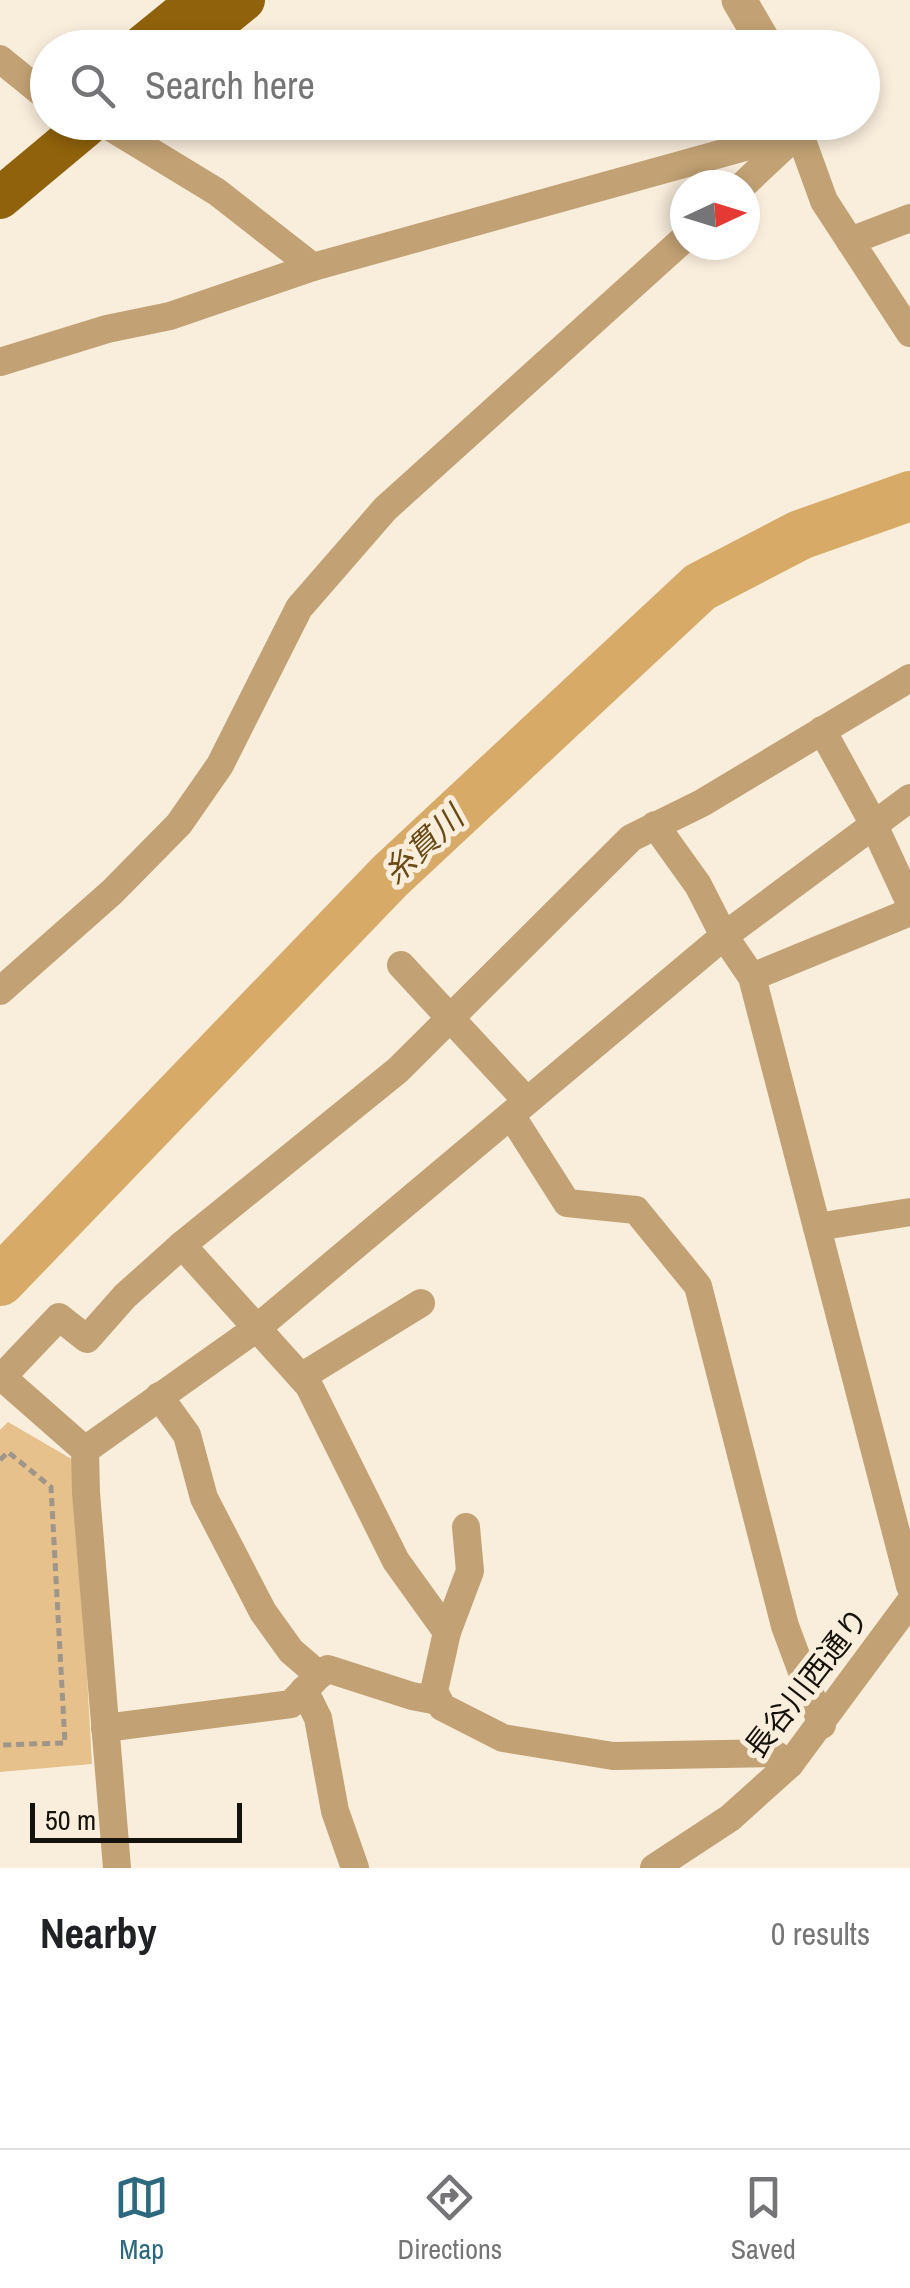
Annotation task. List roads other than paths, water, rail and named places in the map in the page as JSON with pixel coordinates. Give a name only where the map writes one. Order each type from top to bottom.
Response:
[{"type":"main road","points":[[162,30],[199,0]]},
{"type":"main road","points":[[207,30],[244,0]]},
{"type":"main road","points":[[0,162],[30,137]]},
{"type":"main road","points":[[0,198],[69,140]]},
{"type":"street","points":[[739,0],[756,30]]},
{"type":"street","points":[[0,59],[30,83]]},
{"type":"street","points":[[132,140],[217,192],[312,267]]},
{"type":"street","points":[[0,362],[107,329],[170,316],[312,267],[753,140]]},
{"type":"street","points":[[757,170],[786,140]]},
{"type":"street","points":[[803,140],[824,201],[910,333]]},
{"type":"street","points":[[850,241],[910,218]]},
{"type":"street","points":[[0,991],[112,892],[179,824],[220,764],[299,608],[385,509],[670,252]]},
{"type":"street","points":[[117,1868],[85,1450],[1,1378],[59,1316],[87,1339],[125,1296],[182,1245],[398,1070],[631,838],[702,802],[910,678]]},
{"type":"street","points":[[822,730],[874,825],[910,903]]},
{"type":"street","points":[[85,1450],[256,1328],[724,936],[910,798]]},
{"type":"street","points":[[655,825],[698,885],[724,936],[752,977],[910,1586]]},
{"type":"street","points":[[752,977],[910,912]]},
{"type":"street","points":[[401,965],[450,1018],[519,1108],[567,1204],[636,1210],[698,1286],[785,1626],[822,1725]]},
{"type":"street","points":[[817,1226],[910,1212]]},
{"type":"street","points":[[182,1245],[309,1386],[396,1560],[447,1632]]},
{"type":"street","points":[[301,1377],[421,1303]]},
{"type":"street","points":[[159,1396],[187,1435],[204,1498],[263,1612],[312,1682],[335,1812],[354,1868]]},
{"type":"street","points":[[466,1527],[470,1571],[447,1632],[434,1691],[442,1707],[503,1738],[614,1756],[772,1753],[790,1764]]},
{"type":"street","name":"長谷川西通り","points":[[654,1868],[730,1818],[790,1764],[910,1602]]},
{"type":"street","points":[[105,1728],[291,1704],[328,1669],[438,1701]]},
{"type":"waterway","name":"糸貫川","points":[[0,1281],[390,876],[700,587],[800,535],[910,496]]}]
